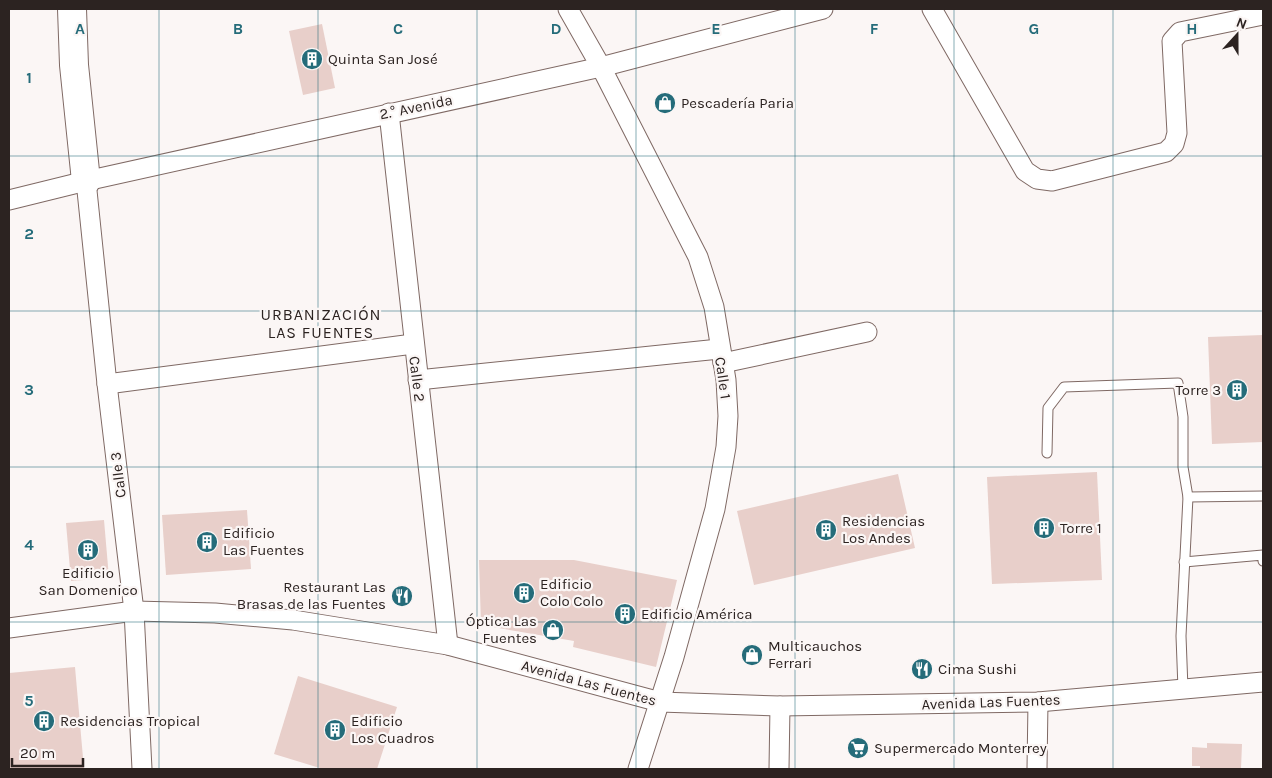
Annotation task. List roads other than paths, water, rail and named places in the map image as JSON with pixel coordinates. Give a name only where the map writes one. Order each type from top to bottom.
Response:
[{"type":"highway","points":[[72,9],[74,65],[86,181]]},
{"type":"street","name":"Calle 1","points":[[568,9],[601,67],[698,257],[714,308],[728,416],[722,476],[713,518],[660,702],[638,769]]},
{"type":"street","name":"2.° Avenida","points":[[9,200],[86,181],[601,67],[823,9]]},
{"type":"street","points":[[932,9],[1024,171],[1037,179],[1052,181],[1166,152],[1174,144],[1177,133],[1172,41],[1180,32],[1263,15]]},
{"type":"street","name":"Calle 2","points":[[389,113],[413,344],[448,645]]},
{"type":"street","name":"Calle 3","points":[[86,181],[107,384],[134,611],[142,769]]},
{"type":"street","points":[[418,380],[721,356],[867,332]]},
{"type":"street","points":[[107,384],[413,344]]},
{"type":"street","name":"Avenida Las Fuentes","points":[[9,628],[134,611],[215,613],[293,620],[448,645],[660,702],[780,706],[1038,702],[1263,682]]},
{"type":"street","points":[[1037,769],[1038,702]]},
{"type":"street","points":[[779,769],[780,706]]},
{"type":"lane","points":[[1047,453],[1048,408],[1064,387],[1178,383],[1183,417],[1183,468],[1188,497],[1181,636],[1183,689]]},
{"type":"lane","points":[[1188,497],[1263,496]]},
{"type":"lane","points":[[1184,562],[1263,555],[1263,561]]},
{"type":"place","name":"Quinta San José","points":[[312,59]]},
{"type":"place","name":"Pescadería Paria","points":[[665,103]]},
{"type":"place","name":"Torre 3","points":[[1237,390]]},
{"type":"place","name":"Torre 1","points":[[1044,528]]},
{"type":"place","name":"Residencias Los Andes","points":[[826,530]]},
{"type":"place","name":"Edificio Las Fuentes","points":[[207,542]]},
{"type":"place","name":"Edificio San Domenico","points":[[88,550]]},
{"type":"place","name":"Edificio Colo Colo","points":[[524,593]]},
{"type":"place","name":"Restaurant Las Brasas de las Fuentes","points":[[402,596]]},
{"type":"place","name":"Edificio América","points":[[625,614]]},
{"type":"place","name":"Óptica Las Fuentes","points":[[553,630]]},
{"type":"place","name":"Multicauchos Ferrari","points":[[752,655]]},
{"type":"place","name":"Cima Sushi","points":[[922,669]]},
{"type":"place","name":"Residencias Tropical","points":[[44,721]]},
{"type":"place","name":"Edificio Los Cuadros","points":[[335,730]]},
{"type":"place","name":"Supermercado Monterrey","points":[[858,748]]},
{"type":"district","name":"URBANIZACIÓN LAS FUENTES","points":[[321,323]]}]
